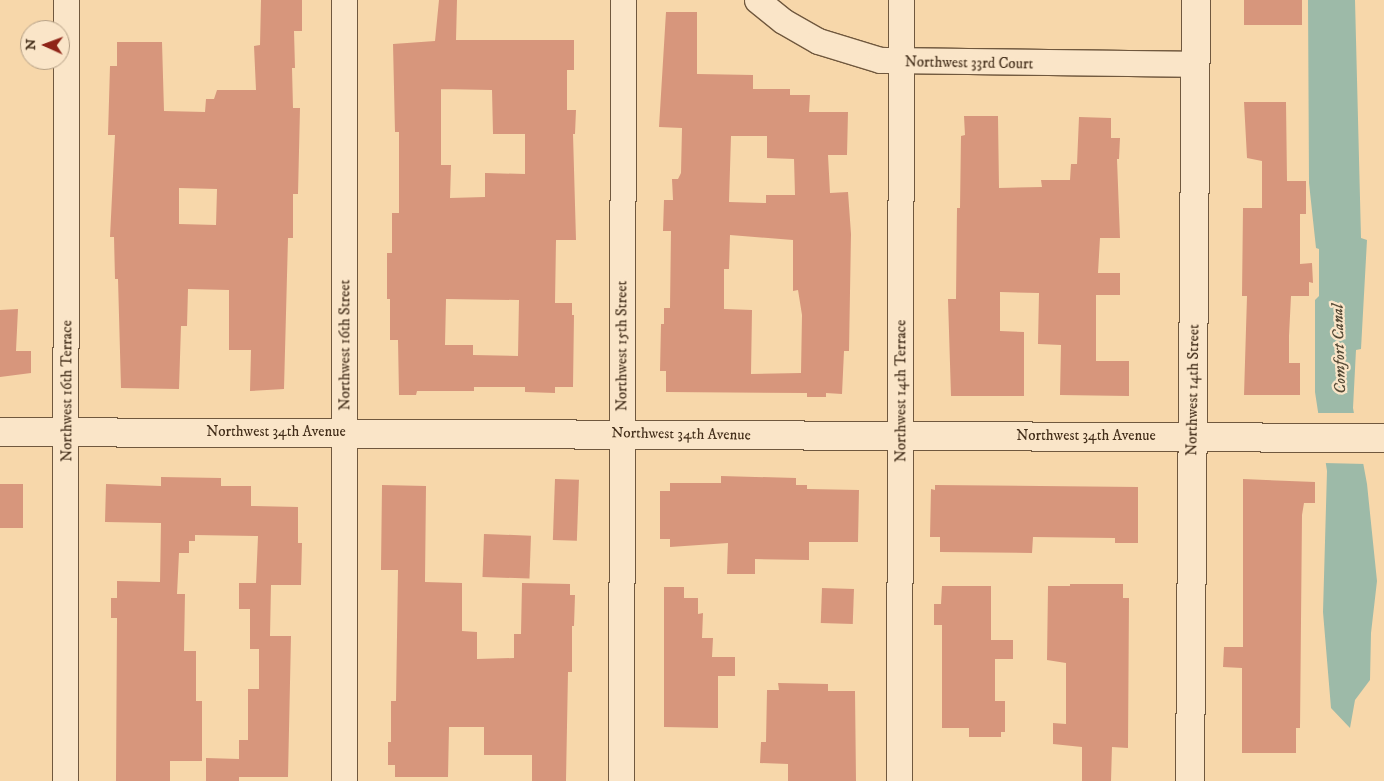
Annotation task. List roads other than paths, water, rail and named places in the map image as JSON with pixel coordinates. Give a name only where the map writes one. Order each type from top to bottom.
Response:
[{"type":"street","name":"Northwest 16th Terrace","points":[[65,781],[66,0]]},
{"type":"street","name":"Northwest 16th Street","points":[[344,0],[344,781]]},
{"type":"street","name":"Northwest 15th Street","points":[[621,781],[623,0]]},
{"type":"street","name":"Northwest 33rd Court","points":[[757,0],[782,21],[818,41],[858,54],[901,62],[1196,64]]},
{"type":"street","name":"Northwest 14th Terrace","points":[[899,781],[901,0]]},
{"type":"street","name":"Northwest 14th Street","points":[[1190,781],[1196,0]]},
{"type":"street","name":"Northwest 34th Avenue","points":[[0,432],[345,432],[1373,438]]},
{"type":"water","name":"Comfort Canal","points":[[1308,0],[1355,0],[1361,238],[1367,240],[1361,349],[1356,350],[1353,408],[1367,484],[1377,581],[1371,633],[1370,680],[1355,700],[1350,728],[1331,708],[1323,612],[1327,471],[1315,392],[1315,300],[1319,296],[1319,249],[1316,248],[1309,183]]}]
